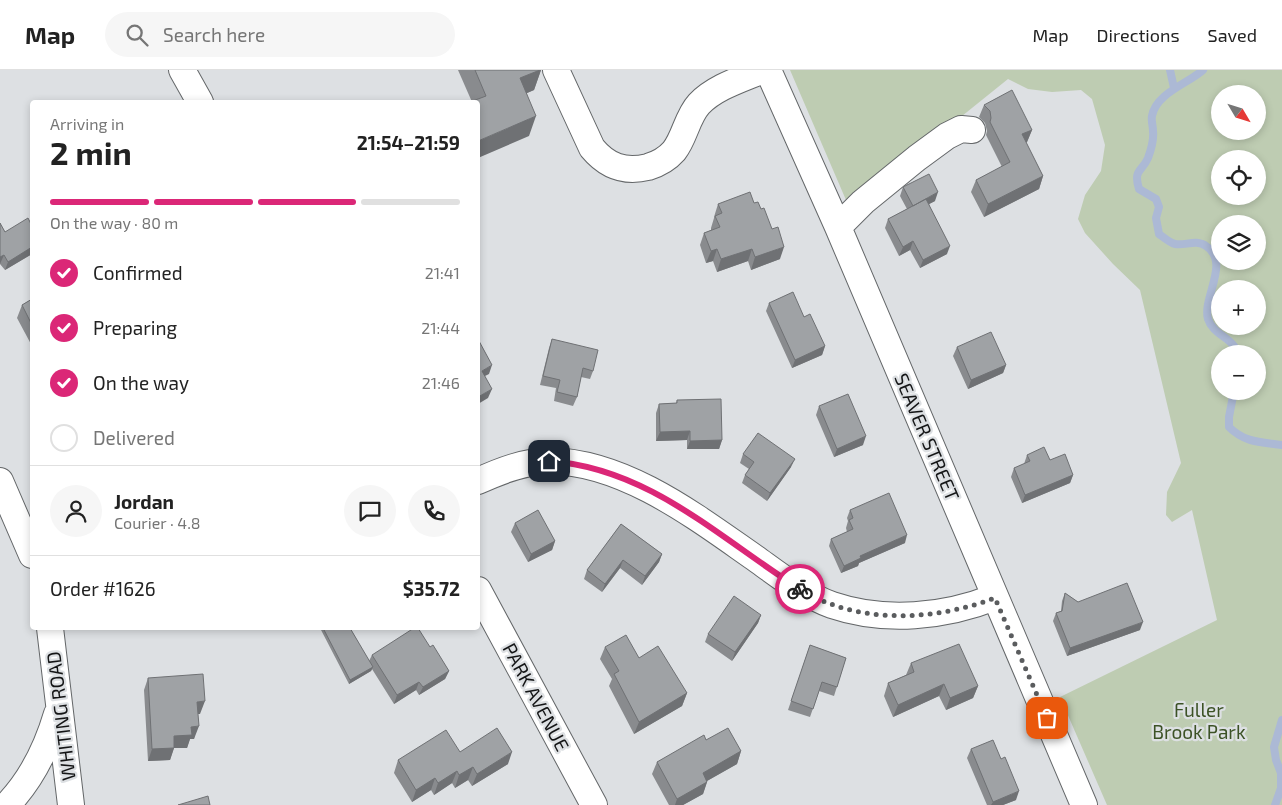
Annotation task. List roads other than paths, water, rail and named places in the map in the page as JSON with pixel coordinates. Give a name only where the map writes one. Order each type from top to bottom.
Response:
[{"type":"street","points":[[182,70],[199,100]]},
{"type":"street","points":[[556,70],[592,148],[600,158],[609,164],[620,169],[630,170],[654,165],[665,160],[679,143],[692,114],[699,104],[721,88],[763,70]]},
{"type":"street","name":"SEAVER STREET","points":[[768,70],[838,227],[1084,805]]},
{"type":"street","points":[[838,227],[863,202],[932,147],[961,129],[972,130]]},
{"type":"street","points":[[480,480],[513,467],[549,461],[577,464],[605,472],[645,488],[676,504],[803,591],[833,605],[850,610],[902,615],[934,614],[967,608],[995,598]]},
{"type":"street","points":[[0,481],[30,550]]},
{"type":"street","name":"PARK AVENUE","points":[[480,594],[594,805]]},
{"type":"street","name":"WHITING ROAD","points":[[50,630],[71,805]]},
{"type":"street","points":[[7,805],[27,781],[37,764],[60,706]]},
{"type":"waterway","points":[[1170,70],[1174,88]]},
{"type":"waterway","points":[[1203,70],[1166,95],[1155,108],[1152,118],[1152,145],[1146,163],[1139,171],[1137,182],[1139,189],[1156,199],[1159,207],[1156,218],[1159,234],[1175,244],[1202,244],[1213,253],[1216,261],[1216,271],[1207,310],[1208,319],[1214,329],[1233,345]]},
{"type":"waterway","points":[[1232,400],[1229,427],[1247,439],[1282,445]]},
{"type":"waterway","points":[[1275,805],[1281,788],[1281,773],[1274,747],[1282,720]]},
{"type":"park label","name":"Fuller Brook Park","points":[[1199,721]]}]
